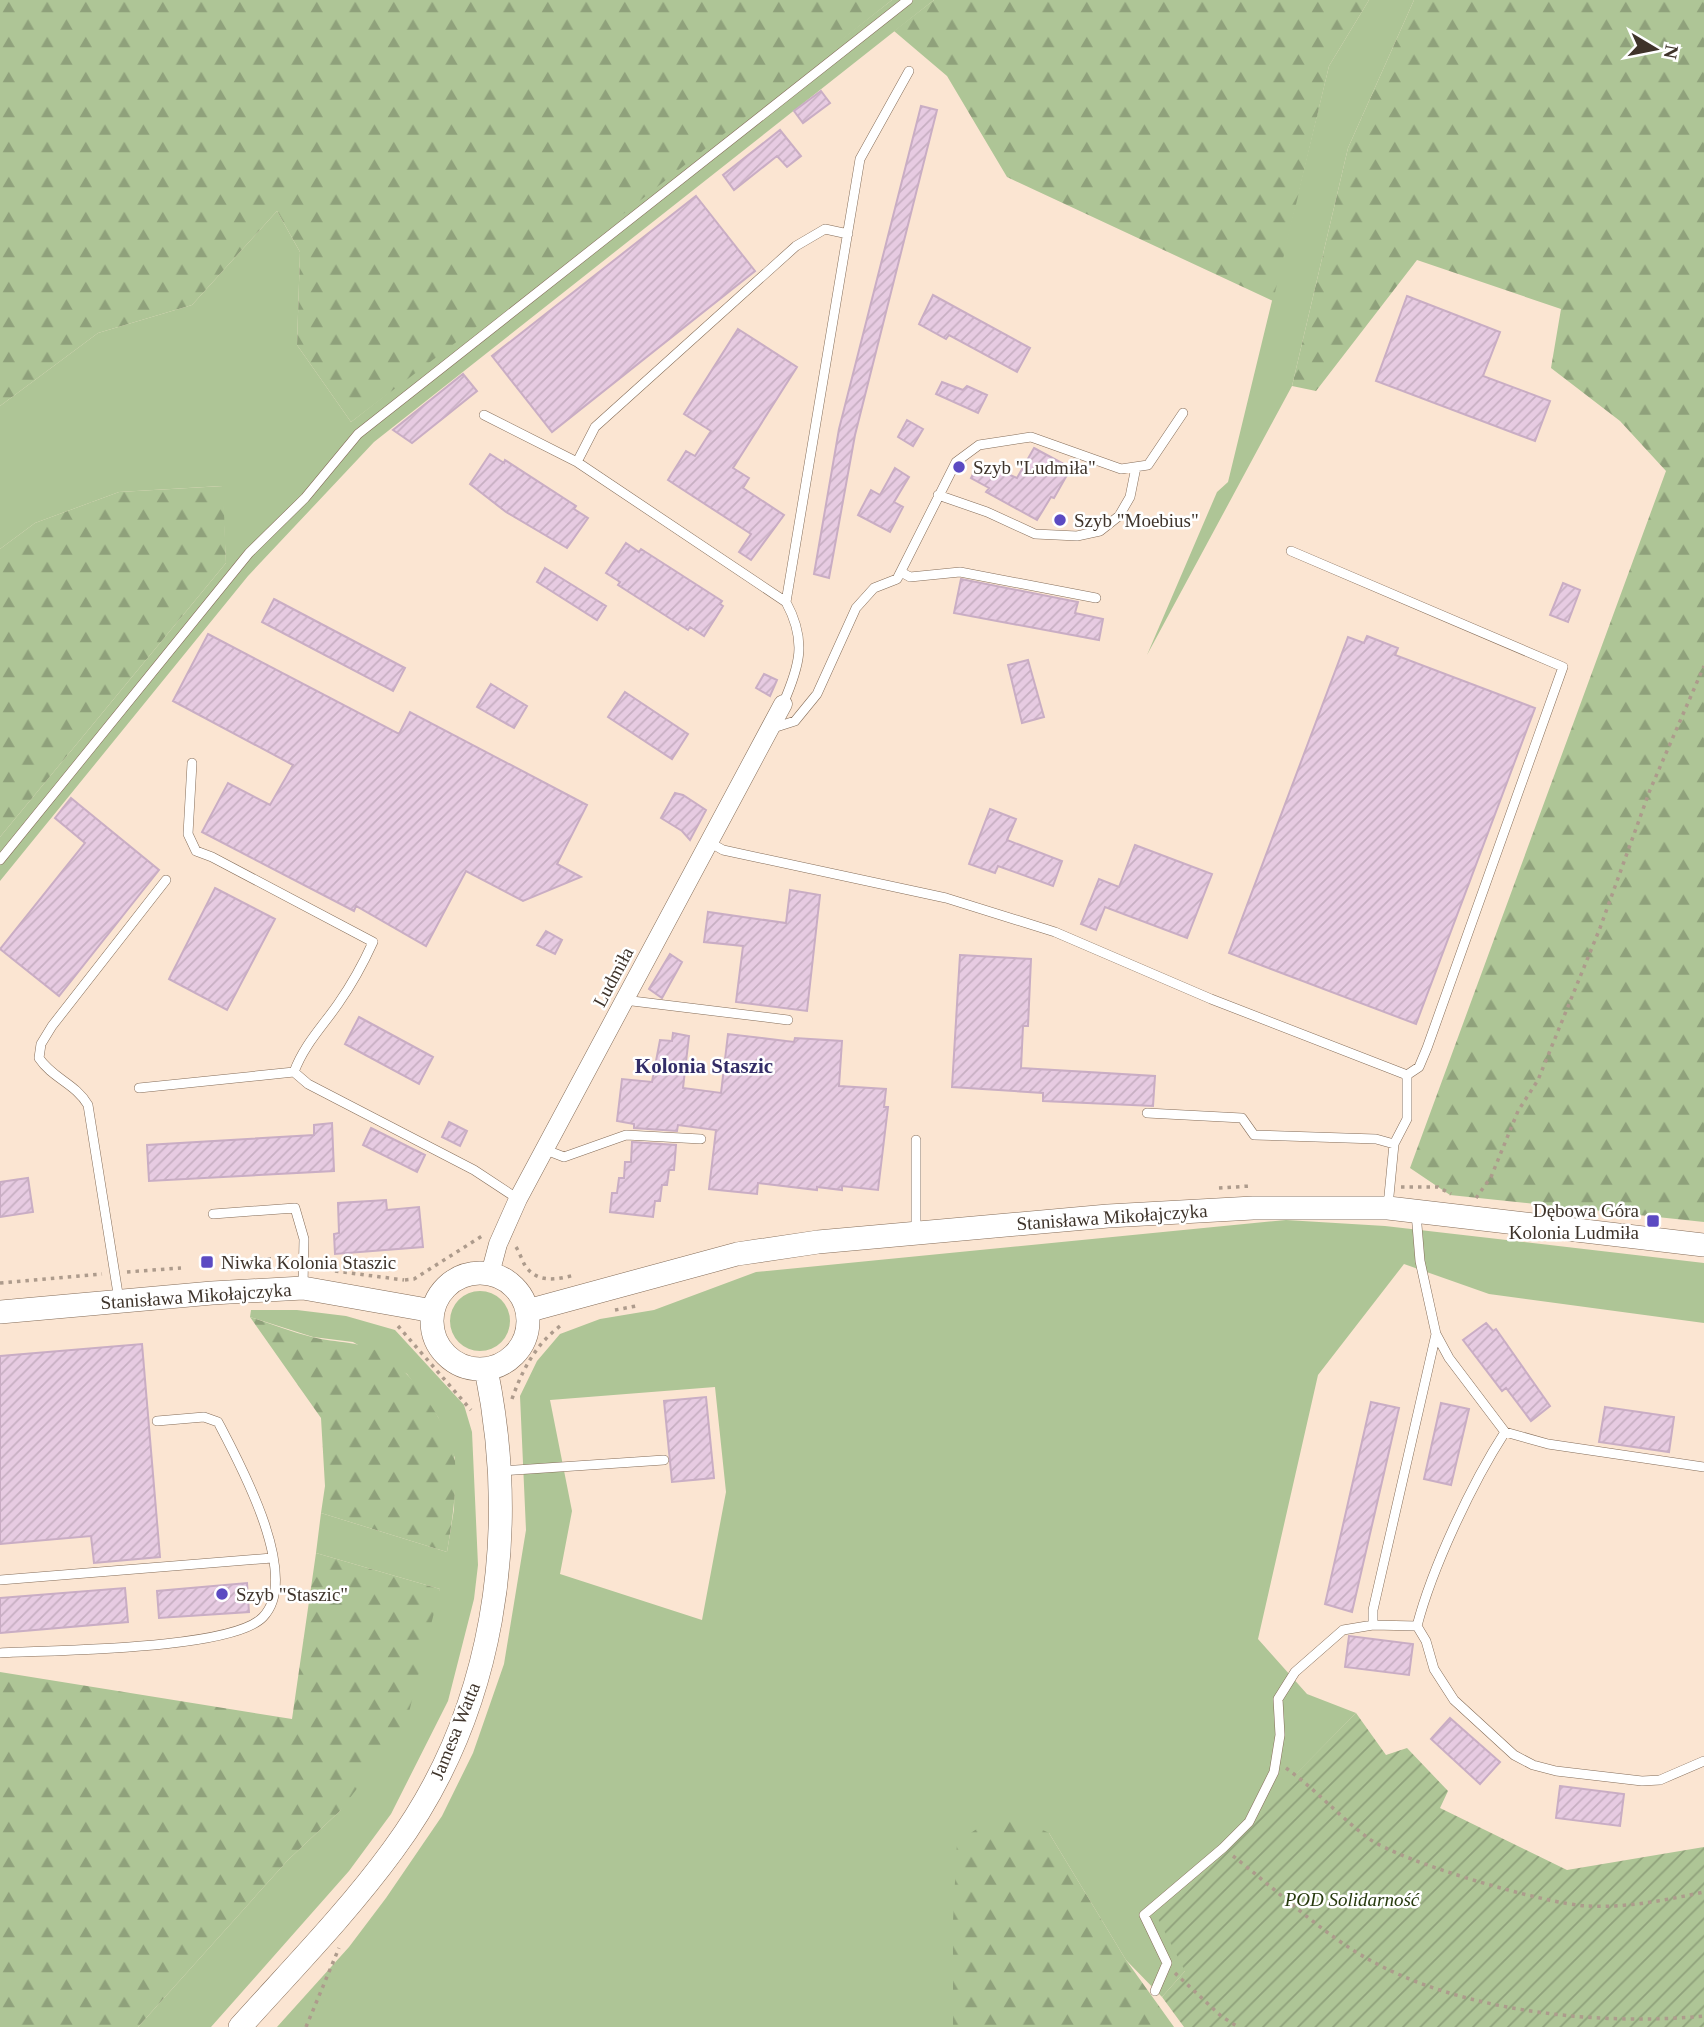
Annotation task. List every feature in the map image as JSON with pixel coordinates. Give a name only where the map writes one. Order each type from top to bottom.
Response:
[{"type":"street","name":"Ludmiła","points":[[491,1274],[498,1244],[518,1199],[783,704]]},
{"type":"street","name":"Stanisława Mikołajczyka","points":[[527,1311],[737,1254],[818,1242],[1108,1216],[1253,1208],[1388,1208],[1704,1245]]},
{"type":"street","points":[[491,1274],[507,1282],[520,1294],[527,1311],[528,1326],[523,1342],[514,1355],[501,1365],[486,1369],[468,1368],[451,1360],[439,1347],[432,1330],[433,1311],[448,1285],[461,1277],[491,1274]]},
{"type":"street","name":"Stanisława Mikołajczyka","points":[[0,1312],[303,1288],[433,1311]]},
{"type":"street","name":"Jamesa Watta","points":[[240,2027],[374,1876],[421,1809],[445,1763],[467,1711],[492,1618],[500,1562],[500,1471],[486,1369]]},
{"type":"lane","points":[[0,860],[249,553],[305,498],[358,434],[908,0]]},
{"type":"lane","points":[[786,602],[860,159],[909,71]]},
{"type":"lane","points":[[577,463],[595,427],[796,246],[825,229],[848,234]]},
{"type":"lane","points":[[769,729],[795,721],[817,694],[856,608],[874,588],[897,579],[956,462],[979,445],[1031,438],[1121,469],[1148,465],[1183,413]]},
{"type":"lane","points":[[484,415],[577,463],[786,602],[797,622],[801,651],[783,704]]},
{"type":"lane","points":[[938,495],[987,512],[1035,534],[1077,536],[1100,531],[1119,516],[1130,497],[1136,467]]},
{"type":"lane","points":[[1291,551],[1563,667],[1427,1048],[1419,1068],[1407,1075]]},
{"type":"lane","points":[[901,572],[910,577],[960,572],[1096,598]]},
{"type":"lane","points":[[192,763],[188,834],[196,852],[212,857],[373,942],[345,995],[302,1049],[294,1072]]},
{"type":"lane","points":[[709,842],[723,850],[946,898],[1055,932],[1212,999],[1407,1075]]},
{"type":"lane","points":[[119,1301],[88,1105],[82,1094],[47,1070],[39,1059],[41,1044],[52,1026],[166,880]]},
{"type":"lane","points":[[624,1000],[788,1020]]},
{"type":"lane","points":[[139,1088],[294,1072],[308,1084],[474,1170],[518,1199]]},
{"type":"lane","points":[[1388,1208],[1394,1144],[1407,1119],[1407,1075]]},
{"type":"lane","points":[[1147,1113],[1242,1118],[1254,1135],[1376,1139],[1394,1144]]},
{"type":"lane","points":[[546,1150],[564,1157],[626,1135],[701,1139]]},
{"type":"lane","points":[[916,1140],[916,1233]]},
{"type":"lane","points":[[213,1214],[295,1208],[304,1239],[303,1288]]},
{"type":"lane","points":[[1417,1210],[1415,1224],[1420,1261],[1436,1334],[1449,1358],[1505,1432],[1548,1444],[1704,1467]]},
{"type":"lane","points":[[1373,1625],[1373,1610],[1436,1334]]},
{"type":"lane","points":[[0,1653],[191,1641],[243,1630],[263,1617],[272,1599],[272,1558],[256,1494],[218,1422],[204,1417],[157,1421]]},
{"type":"lane","points":[[1505,1432],[1424,1598],[1417,1626],[1426,1641],[1434,1669],[1454,1700],[1514,1755],[1532,1765],[1642,1781],[1660,1780],[1704,1761]]},
{"type":"lane","points":[[500,1471],[664,1460]]},
{"type":"lane","points":[[0,1580],[272,1558]]},
{"type":"lane","points":[[1155,1991],[1167,1963],[1144,1915],[1223,1849],[1249,1822],[1276,1760],[1280,1735],[1278,1699],[1296,1672],[1343,1630],[1373,1625],[1417,1626]]},
{"type":"path","points":[[1471,1205],[1491,1177],[1518,1111],[1538,1080],[1601,928],[1650,790],[1704,666]]},
{"type":"path","points":[[405,1280],[414,1279],[482,1236],[498,1244],[517,1248]]},
{"type":"path","points":[[0,1283],[181,1268]]},
{"type":"path","points":[[612,1311],[636,1306]]},
{"type":"path","points":[[512,1400],[521,1372],[532,1355],[561,1324],[574,1321]]},
{"type":"path","points":[[396,1325],[469,1405],[472,1415]]},
{"type":"path","points":[[1276,1760],[1370,1839],[1410,1859],[1490,1884],[1584,1906],[1635,1906],[1704,1892]]},
{"type":"path","points":[[1223,1849],[1366,1958],[1419,1985],[1525,2009],[1581,2017],[1647,2021],[1704,2016]]},
{"type":"path","points":[[306,2027],[341,1945]]},
{"type":"path","points":[[1167,1963],[1221,2016],[1238,2027]]},
{"type":"green space","points":[[0,0],[892,0],[588,242],[351,422],[297,345],[300,252],[277,211],[192,305],[98,333],[0,406]]},
{"type":"green space","points":[[892,0],[934,0],[374,442],[248,576],[0,881],[0,837],[226,563],[222,486],[119,492],[35,523],[0,549],[0,406],[98,333],[192,305],[277,211],[300,252],[297,345],[351,422]]},
{"type":"green space","points":[[934,0],[1369,0],[1329,66],[1273,301],[1007,177],[947,76],[894,31]]},
{"type":"green space","points":[[1369,0],[1414,0],[1348,148],[1292,386],[1147,655],[1217,492],[1228,482],[1329,66]]},
{"type":"green space","points":[[1414,0],[1704,0],[1704,1222],[1450,1195],[1410,1168],[1666,471],[1620,421],[1551,368],[1561,309],[1417,260],[1316,391],[1292,386],[1348,148]]},
{"type":"green space","points":[[223,486],[226,563],[0,837],[0,549],[35,523],[119,492]]},
{"type":"green space","points":[[1286,1220],[1385,1226],[1704,1263],[1704,1323],[1489,1294],[1404,1264],[1318,1375],[1258,1639],[1307,1694],[1356,1713],[1295,1775],[1185,1971],[1162,1997],[1126,1960],[1049,1833],[953,1921],[953,2027],[277,2027],[349,1947],[386,1898],[442,1816],[473,1753],[504,1664],[526,1530],[520,1396],[537,1361],[560,1334],[600,1319],[654,1310],[756,1272]],"holes":[[[715,1387],[726,1492],[702,1620],[560,1574],[572,1511],[550,1400]]]},
{"type":"green space","points":[[480,1291],[501,1300],[510,1321],[501,1342],[480,1351],[459,1342],[450,1321],[459,1300]]},
{"type":"green space","points":[[251,1310],[297,1310],[346,1316],[395,1330],[464,1405],[472,1432],[478,1565],[474,1599],[448,1701],[391,1814],[349,1871],[211,2027],[138,2027],[288,1860],[340,1811],[440,1589],[316,1553],[321,1513],[447,1552],[454,1509],[455,1458],[438,1417],[407,1374],[353,1342],[313,1337],[250,1317]]},
{"type":"green space","points":[[250,1317],[304,1335],[377,1350],[395,1363],[418,1387],[447,1434],[455,1461],[455,1495],[447,1552],[321,1513],[325,1486],[321,1418]]},
{"type":"green space","points":[[316,1553],[440,1589],[406,1724],[340,1811],[288,1860],[138,2027],[0,2027],[0,1672],[292,1719]]},
{"type":"green space","name":"POD Solidarność","points":[[1356,1713],[1386,1755],[1407,1748],[1448,1791],[1440,1808],[1567,1870],[1704,1847],[1704,2027],[1184,2027],[1162,1997],[1185,1971],[1156,1915]]},
{"type":"green space","points":[[1004,1811],[1049,1833],[1126,1960],[1174,2027],[953,2027],[953,1921],[957,1842]]},
{"type":"building","points":[[821,91],[830,103],[803,123],[794,111]]},
{"type":"building","points":[[921,106],[937,110],[855,435],[829,578],[814,574],[839,429]]},
{"type":"building","points":[[780,130],[801,156],[787,167],[777,156],[734,190],[723,175]]},
{"type":"building","points":[[696,196],[755,271],[552,432],[492,356]]},
{"type":"building","points":[[933,295],[1030,348],[1017,372],[949,335],[946,339],[919,324]]},
{"type":"building","points":[[1407,296],[1500,332],[1483,376],[1550,401],[1535,441],[1376,381]]},
{"type":"building","points":[[738,329],[797,367],[733,468],[749,478],[743,488],[784,515],[751,560],[739,552],[751,534],[668,480],[686,451],[695,456],[711,431],[684,414]]},
{"type":"building","points":[[463,374],[477,391],[412,443],[393,430]]},
{"type":"building","points":[[942,382],[963,390],[967,386],[987,395],[978,413],[936,394]]},
{"type":"building","points":[[907,420],[923,429],[913,446],[898,437]]},
{"type":"building","points":[[1034,448],[1071,468],[1054,498],[1051,497],[1037,520],[986,492],[989,488],[971,478],[979,462],[1017,478]]},
{"type":"building","points":[[490,454],[504,463],[505,460],[576,506],[574,509],[588,518],[567,548],[506,512],[470,484]]},
{"type":"building","points":[[895,468],[909,477],[894,502],[903,507],[890,532],[858,515],[871,490],[880,495]]},
{"type":"building","points":[[626,543],[639,552],[641,549],[722,601],[720,604],[723,606],[704,636],[690,627],[688,630],[618,585],[620,582],[606,573]]},
{"type":"building","points":[[545,568],[606,606],[597,620],[537,582]]},
{"type":"building","points":[[961,579],[1078,602],[1075,613],[1103,619],[1099,640],[954,613]]},
{"type":"building","points":[[1563,583],[1580,590],[1568,622],[1550,615]]},
{"type":"building","points":[[274,599],[405,668],[393,691],[262,622]]},
{"type":"building","points":[[208,634],[399,734],[410,712],[587,805],[557,864],[581,877],[523,901],[466,871],[426,946],[356,906],[354,911],[202,832],[228,783],[270,805],[293,765],[173,701]]},
{"type":"building","points":[[1367,636],[1398,648],[1395,655],[1535,708],[1416,1024],[1229,953],[1348,637],[1364,643]]},
{"type":"building","points":[[1028,660],[1044,717],[1022,723],[1008,665]]},
{"type":"building","points":[[764,674],[777,680],[770,696],[756,688]]},
{"type":"building","points":[[491,684],[527,706],[514,728],[477,707]]},
{"type":"building","points":[[625,692],[688,734],[672,759],[608,717]]},
{"type":"building","points":[[675,793],[706,810],[690,840],[682,831],[661,818]]},
{"type":"building","points":[[71,798],[159,870],[59,996],[0,949],[85,843],[55,818]]},
{"type":"building","points":[[990,809],[1016,819],[1007,840],[1062,861],[1053,886],[998,866],[995,873],[969,864]]},
{"type":"building","points":[[1135,845],[1212,874],[1187,938],[1105,907],[1096,930],[1081,924],[1099,879],[1119,887]]},
{"type":"building","points":[[215,888],[275,919],[227,1010],[169,979]]},
{"type":"building","points":[[790,890],[820,895],[807,1011],[736,1002],[743,946],[704,942],[708,912],[786,923]]},
{"type":"building","points":[[546,931],[562,940],[555,954],[537,945]]},
{"type":"building","points":[[670,954],[682,962],[662,998],[649,989]]},
{"type":"building","points":[[960,955],[1031,959],[1028,1026],[1023,1026],[1021,1068],[1155,1076],[1153,1106],[1043,1101],[1043,1093],[952,1087]]},
{"type":"building","points":[[359,1017],[433,1057],[419,1084],[345,1044]]},
{"type":"building","points":[[673,1033],[689,1036],[683,1088],[721,1093],[728,1034],[794,1042],[795,1038],[842,1041],[839,1086],[886,1089],[884,1107],[888,1107],[878,1190],[842,1186],[842,1190],[817,1187],[817,1190],[758,1183],[757,1194],[709,1189],[716,1130],[678,1125],[677,1131],[634,1128],[634,1124],[617,1121],[622,1079],[652,1082],[660,1040],[672,1041]]},
{"type":"building","points":[[449,1122],[467,1131],[460,1146],[442,1137]]},
{"type":"building","points":[[332,1123],[334,1171],[149,1181],[147,1145],[314,1135],[314,1125]]},
{"type":"building","points":[[371,1128],[425,1155],[417,1172],[363,1145]]},
{"type":"building","points":[[632,1142],[676,1145],[674,1170],[669,1170],[667,1185],[662,1185],[660,1201],[655,1201],[653,1217],[610,1212],[612,1193],[617,1193],[619,1178],[624,1178],[625,1162],[631,1162]]},
{"type":"building","points":[[28,1178],[33,1212],[0,1217],[0,1182]]},
{"type":"building","points":[[386,1200],[387,1210],[419,1207],[423,1247],[335,1254],[334,1234],[339,1233],[338,1203]]},
{"type":"building","points":[[1486,1323],[1493,1331],[1496,1329],[1550,1406],[1531,1421],[1506,1388],[1502,1391],[1463,1340]]},
{"type":"building","points":[[142,1344],[160,1557],[94,1563],[91,1536],[0,1544],[0,1356]]},
{"type":"building","points":[[706,1397],[714,1478],[672,1482],[664,1401]]},
{"type":"building","points":[[1371,1402],[1399,1408],[1352,1612],[1325,1604]]},
{"type":"building","points":[[1441,1403],[1469,1409],[1451,1485],[1424,1479]]},
{"type":"building","points":[[1605,1407],[1674,1417],[1669,1452],[1599,1442]]},
{"type":"building","points":[[247,1583],[249,1612],[159,1618],[157,1591]]},
{"type":"building","points":[[125,1588],[128,1622],[0,1633],[0,1598]]},
{"type":"building","points":[[1349,1636],[1413,1644],[1409,1675],[1345,1667]]},
{"type":"building","points":[[1450,1718],[1500,1762],[1480,1784],[1431,1739]]},
{"type":"building","points":[[1560,1786],[1624,1794],[1620,1826],[1556,1818]]},
{"type":"place","name":"Szyb \"Ludmiła\"","points":[[959,467]]},
{"type":"place","name":"Szyb \"Moebius\"","points":[[1060,520]]},
{"type":"place","name":"Dębowa Góra Kolonia Ludmiła","points":[[1653,1221]]},
{"type":"place","name":"Niwka Kolonia Staszic","points":[[207,1262]]},
{"type":"place","name":"Szyb \"Staszic\"","points":[[222,1594]]},
{"type":"district","name":"Kolonia Staszic","points":[[704,1066]]}]
